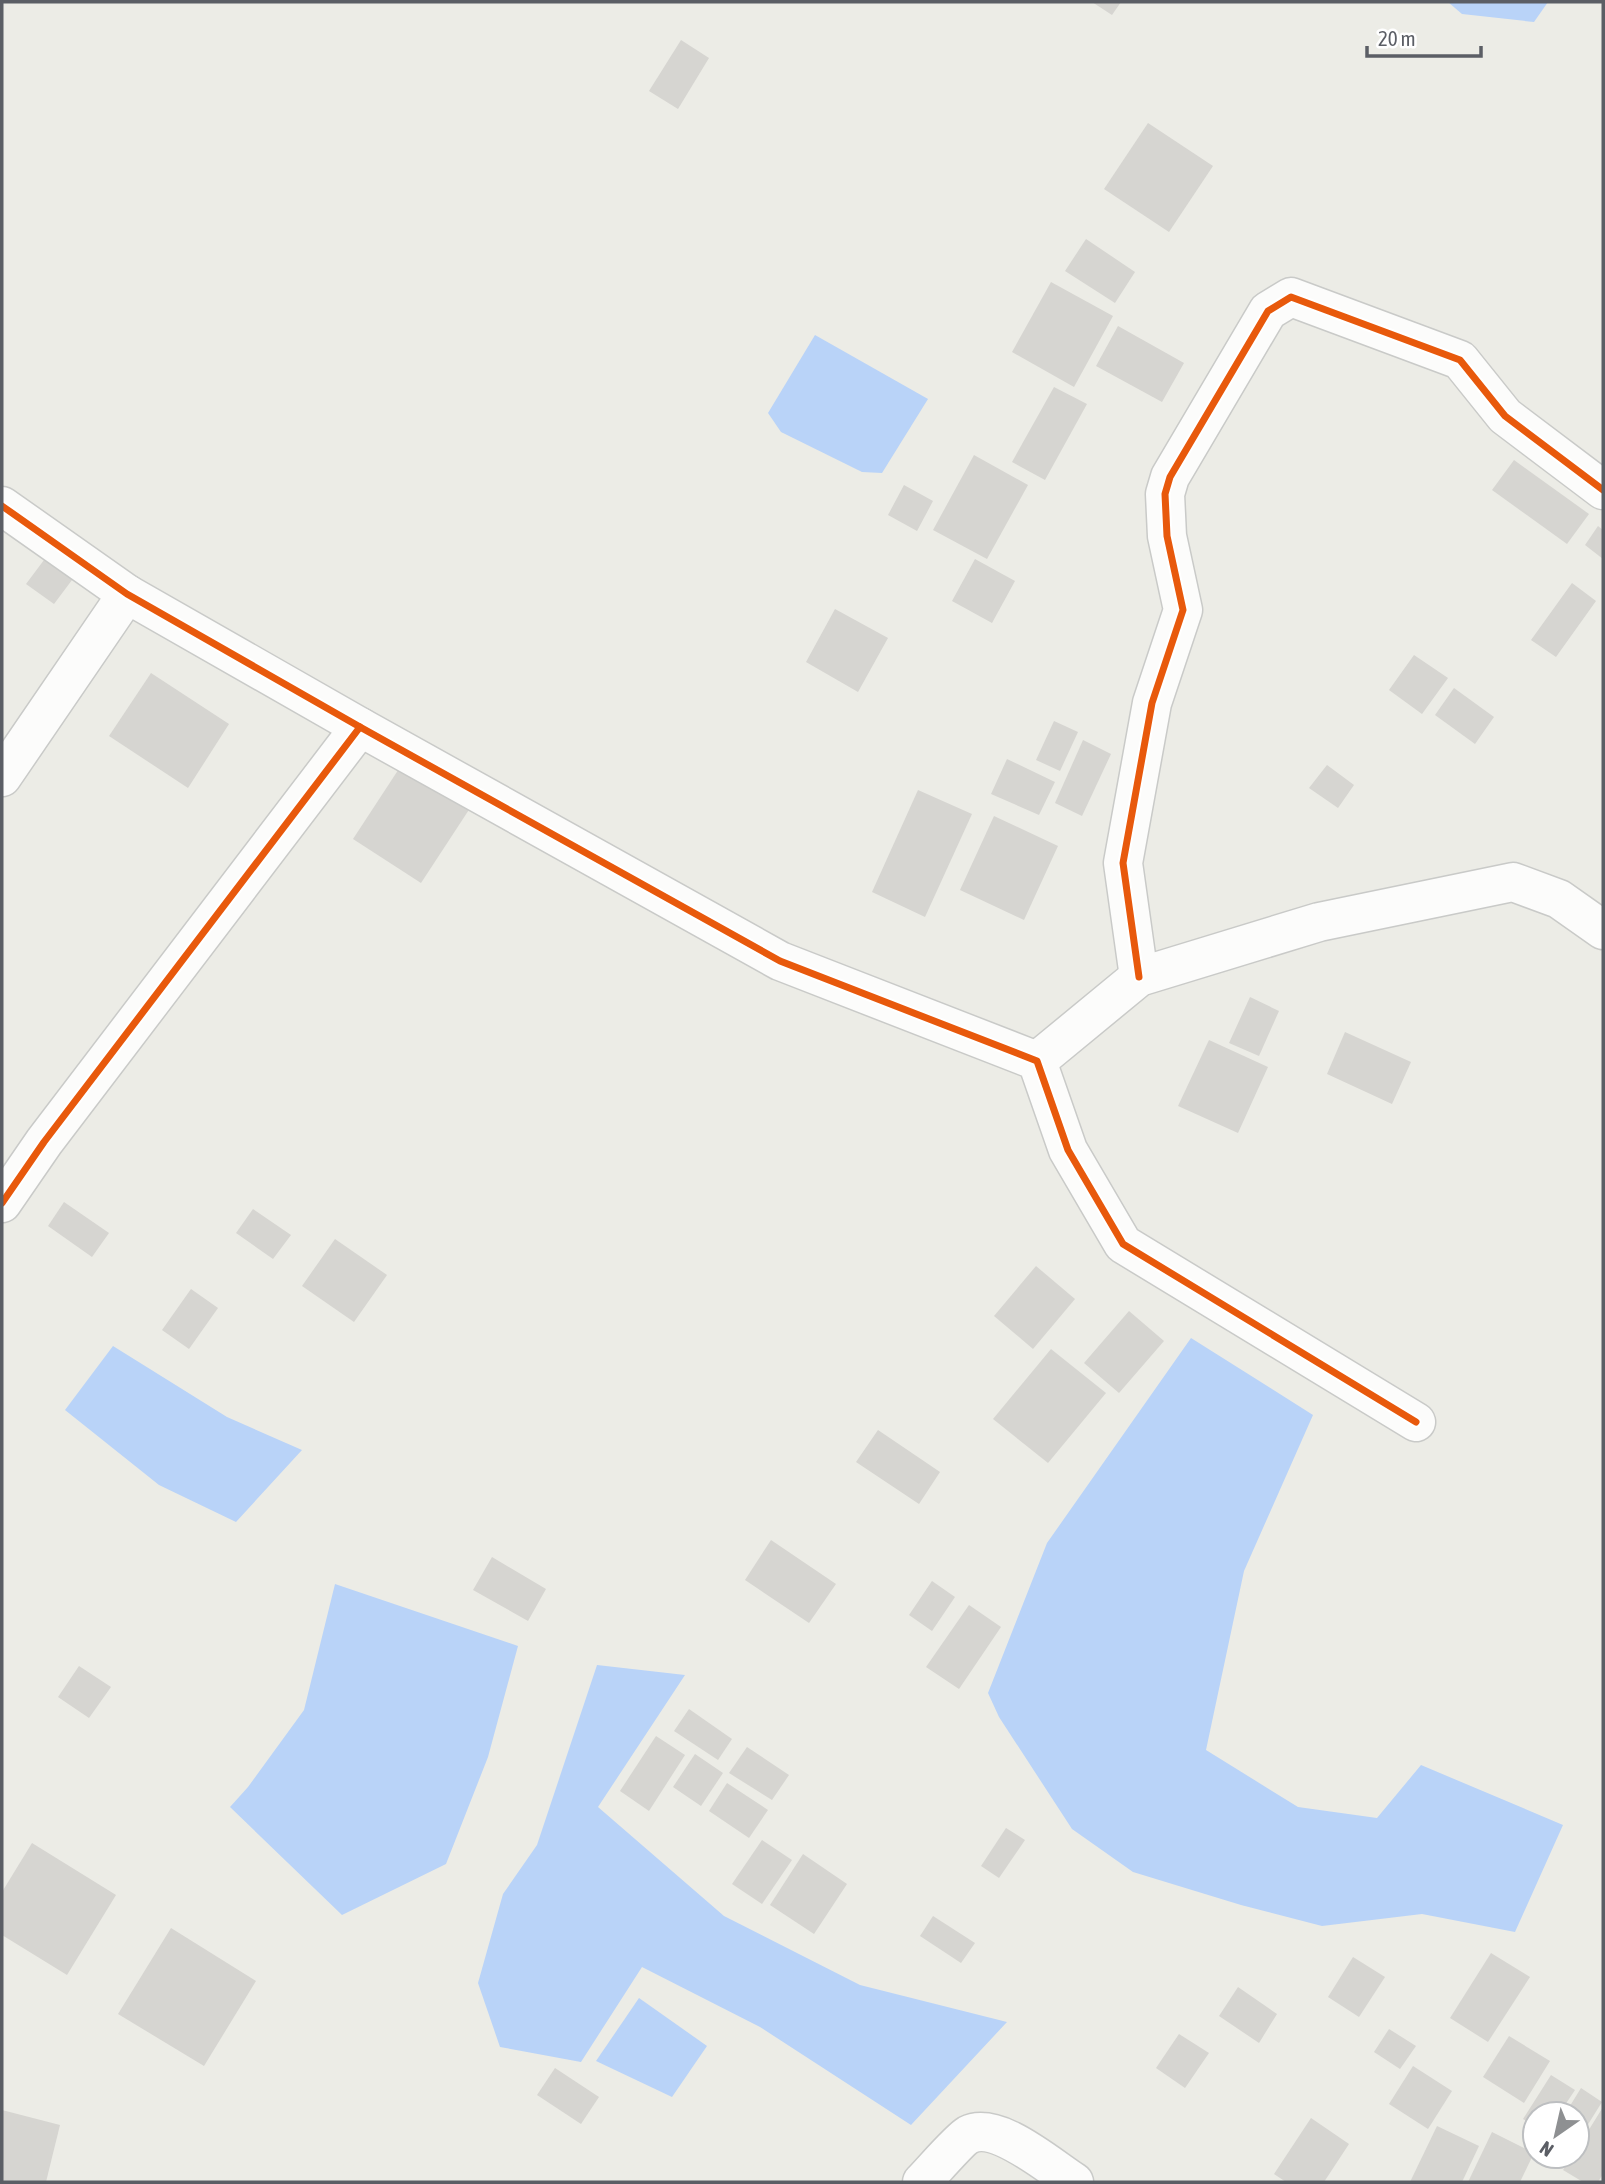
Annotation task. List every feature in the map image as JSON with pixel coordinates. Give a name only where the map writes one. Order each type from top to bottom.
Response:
[{"type":"street","points":[[1139,977],[1123,863],[1152,703],[1183,610],[1167,536],[1165,494],[1170,477],[1268,311],[1291,297],[1460,360],[1506,416],[1603,490]]},
{"type":"street","points":[[2,506],[127,594],[780,961],[1037,1061],[1069,1150],[1123,1244],[1416,1422]]},
{"type":"street","points":[[2,777],[127,594]]},
{"type":"street","points":[[2,1203],[44,1142],[360,727]]},
{"type":"street","points":[[1037,1061],[1139,977],[1319,922],[1513,882],[1559,899],[1603,930]]},
{"type":"street","points":[[922,2182],[968,2135],[986,2133],[1004,2136],[1074,2182]]},
{"type":"water","points":[[1448,2],[1548,2],[1534,22],[1462,14]]},
{"type":"water","points":[[815,335],[928,399],[882,473],[862,472],[781,432],[768,413]]},
{"type":"water","points":[[1191,1338],[1313,1415],[1244,1571],[1206,1750],[1298,1807],[1377,1818],[1421,1765],[1563,1825],[1515,1932],[1422,1914],[1322,1926],[1133,1872],[1072,1829],[999,1717],[988,1693],[1047,1543]]},
{"type":"water","points":[[113,1346],[227,1417],[302,1450],[236,1522],[159,1485],[65,1410]]},
{"type":"water","points":[[335,1584],[518,1646],[488,1757],[446,1864],[342,1915],[230,1807],[248,1787],[304,1710]]},
{"type":"water","points":[[597,1665],[685,1675],[598,1807],[724,1916],[860,1985],[1007,2022],[911,2125],[760,2027],[642,1967],[581,2062],[500,2047],[478,1983],[503,1894],[537,1845]]},
{"type":"water","points":[[639,1998],[707,2046],[672,2097],[596,2061]]},
{"type":"building","points":[[1092,2],[1121,2],[1112,15]]},
{"type":"building","points":[[681,40],[709,58],[678,109],[649,91]]},
{"type":"building","points":[[1148,123],[1213,166],[1169,232],[1104,189]]},
{"type":"building","points":[[1086,239],[1135,272],[1115,303],[1065,271]]},
{"type":"building","points":[[1051,282],[1113,316],[1074,387],[1012,352]]},
{"type":"building","points":[[1118,326],[1184,363],[1162,402],[1096,366]]},
{"type":"building","points":[[1054,387],[1087,404],[1045,480],[1012,462]]},
{"type":"building","points":[[974,455],[1028,485],[987,559],[933,530]]},
{"type":"building","points":[[1514,460],[1589,514],[1567,544],[1492,490]]},
{"type":"building","points":[[904,485],[933,501],[917,531],[888,515]]},
{"type":"building","points":[[1598,526],[1603,530],[1603,559],[1585,545]]},
{"type":"building","points":[[50,552],[78,572],[54,604],[26,584]]},
{"type":"building","points":[[975,559],[1015,581],[992,623],[952,601]]},
{"type":"building","points":[[1572,583],[1596,601],[1556,657],[1531,640]]},
{"type":"building","points":[[835,609],[888,638],[858,692],[806,662]]},
{"type":"building","points":[[1414,655],[1448,678],[1422,714],[1389,690]]},
{"type":"building","points":[[151,673],[229,724],[188,788],[109,736]]},
{"type":"building","points":[[1454,688],[1494,717],[1475,744],[1435,715]]},
{"type":"building","points":[[1054,721],[1078,732],[1060,771],[1036,760]]},
{"type":"building","points":[[1083,740],[1111,754],[1082,816],[1055,803]]},
{"type":"building","points":[[408,755],[476,799],[421,883],[353,839]]},
{"type":"building","points":[[1007,759],[1055,782],[1039,815],[991,794]]},
{"type":"building","points":[[1327,765],[1354,785],[1338,808],[1309,788]]},
{"type":"building","points":[[918,790],[972,814],[925,917],[872,892]]},
{"type":"building","points":[[994,816],[1058,846],[1024,920],[960,890]]},
{"type":"building","points":[[1250,997],[1279,1011],[1259,1056],[1229,1043]]},
{"type":"building","points":[[1345,1032],[1411,1062],[1392,1104],[1327,1074]]},
{"type":"building","points":[[1209,1040],[1268,1067],[1238,1133],[1178,1106]]},
{"type":"building","points":[[64,1202],[109,1233],[92,1257],[48,1226]]},
{"type":"building","points":[[253,1209],[291,1235],[273,1259],[236,1233]]},
{"type":"building","points":[[335,1239],[387,1275],[354,1322],[302,1286]]},
{"type":"building","points":[[1036,1266],[1075,1299],[1033,1349],[994,1316]]},
{"type":"building","points":[[191,1289],[218,1308],[189,1349],[162,1330]]},
{"type":"building","points":[[1129,1311],[1164,1341],[1119,1393],[1084,1363]]},
{"type":"building","points":[[1051,1349],[1106,1393],[1048,1463],[993,1419]]},
{"type":"building","points":[[878,1430],[940,1472],[919,1504],[856,1462]]},
{"type":"building","points":[[771,1540],[836,1584],[809,1623],[745,1580]]},
{"type":"building","points":[[492,1557],[546,1589],[528,1621],[473,1590]]},
{"type":"building","points":[[932,1581],[955,1597],[932,1631],[909,1615]]},
{"type":"building","points":[[969,1605],[1001,1627],[959,1689],[926,1667]]},
{"type":"building","points":[[79,1666],[111,1687],[89,1718],[58,1697]]},
{"type":"building","points":[[689,1709],[732,1739],[718,1760],[674,1731]]},
{"type":"building","points":[[656,1736],[685,1755],[649,1811],[620,1791]]},
{"type":"building","points":[[747,1747],[789,1775],[772,1800],[729,1773]]},
{"type":"building","points":[[695,1754],[723,1773],[701,1806],[673,1787]]},
{"type":"building","points":[[727,1783],[768,1810],[749,1838],[709,1811]]},
{"type":"building","points":[[1006,1828],[1025,1840],[999,1878],[981,1866]]},
{"type":"building","points":[[762,1840],[792,1860],[762,1904],[732,1884]]},
{"type":"building","points":[[32,1843],[116,1895],[67,1975],[2,1935],[2,1892]]},
{"type":"building","points":[[803,1854],[847,1884],[814,1934],[770,1905]]},
{"type":"building","points":[[933,1916],[975,1943],[961,1963],[920,1936]]},
{"type":"building","points":[[171,1928],[256,1981],[204,2066],[118,2014]]},
{"type":"building","points":[[1491,1953],[1530,1977],[1488,2042],[1450,2018]]},
{"type":"building","points":[[1353,1957],[1385,1977],[1359,2017],[1328,1997]]},
{"type":"building","points":[[1238,1987],[1277,2014],[1259,2043],[1219,2016]]},
{"type":"building","points":[[1389,2029],[1416,2046],[1400,2069],[1374,2052]]},
{"type":"building","points":[[1179,2034],[1209,2053],[1185,2088],[1156,2068]]},
{"type":"building","points":[[1509,2036],[1550,2061],[1526,2100],[1521,2101],[1483,2077]]},
{"type":"building","points":[[1413,2066],[1452,2091],[1428,2129],[1389,2104]]},
{"type":"building","points":[[555,2068],[599,2097],[581,2124],[537,2095]]},
{"type":"building","points":[[1551,2075],[1575,2090],[1568,2100],[1535,2100]]},
{"type":"building","points":[[1581,2088],[1602,2102],[1591,2120],[1591,2100],[1574,2100]]},
{"type":"building","points":[[1603,2107],[1603,2174],[1598,2182],[1583,2182],[1563,2170],[1591,2170],[1591,2126]]},
{"type":"building","points":[[2,2110],[60,2125],[46,2182],[2,2182]]},
{"type":"building","points":[[1311,2118],[1349,2144],[1324,2182],[1286,2182],[1274,2174]]},
{"type":"building","points":[[1437,2126],[1479,2146],[1462,2182],[1410,2182]]},
{"type":"building","points":[[1492,2132],[1521,2146],[1521,2170],[1526,2170],[1520,2182],[1468,2182]]},
{"type":"cycle path","points":[[1139,977],[1123,863],[1152,703],[1183,610],[1167,536],[1165,494],[1170,477],[1268,311],[1291,297],[1460,360],[1505,416],[1603,490]]},
{"type":"cycle path","points":[[2,506],[127,594],[780,961],[1037,1061],[1068,1150],[1123,1244],[1416,1422]]},
{"type":"cycle path","points":[[2,1203],[44,1142],[360,727]]}]
